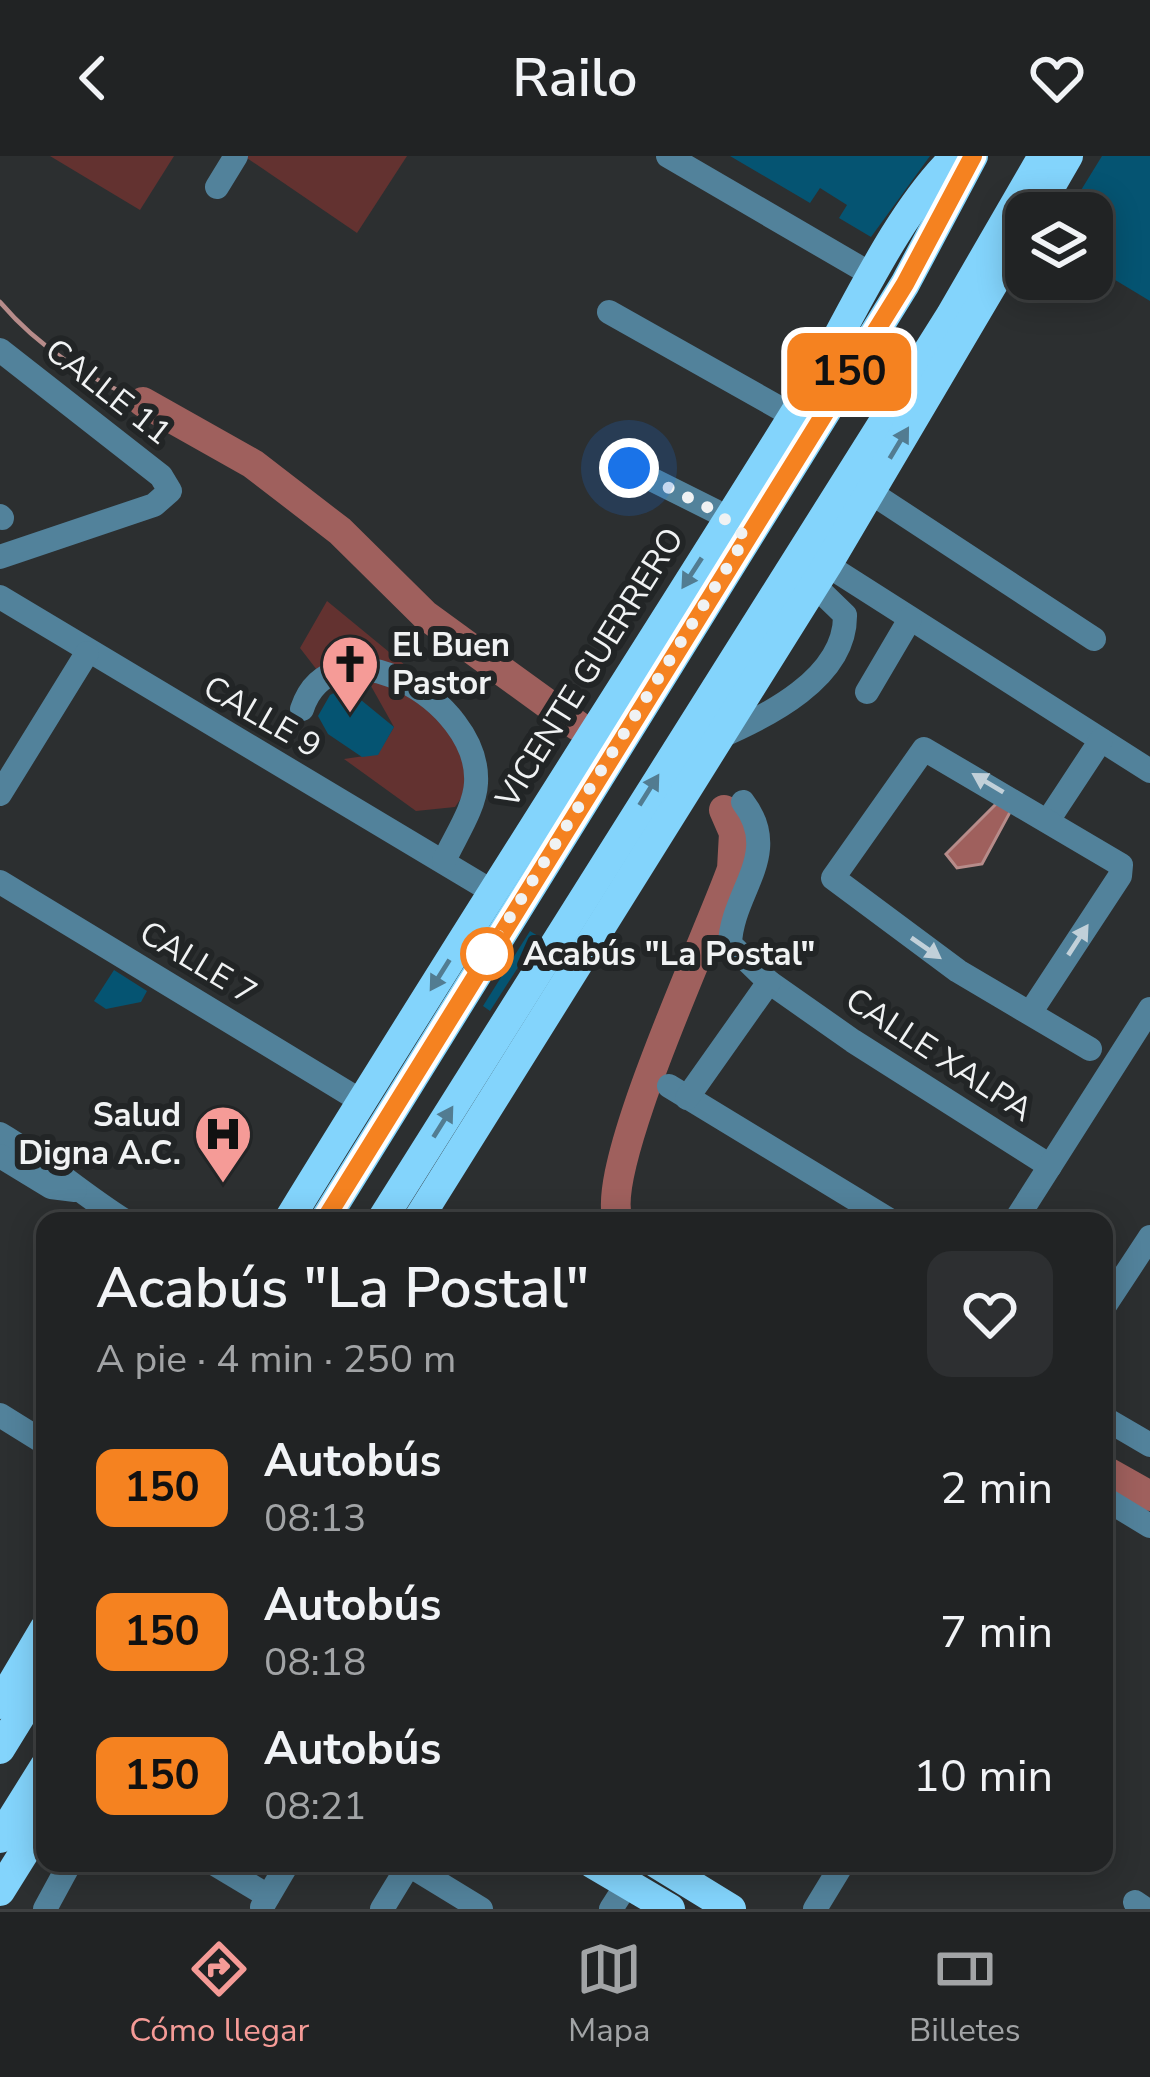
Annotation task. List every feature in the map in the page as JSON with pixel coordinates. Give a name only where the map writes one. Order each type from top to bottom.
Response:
[{"type":"main road","points":[[804,421],[874,276],[938,173],[956,156]]},
{"type":"main road","points":[[329,1212],[411,1049],[804,421],[905,284],[973,156]]},
{"type":"main road","points":[[1047,192],[1068,156]]},
{"type":"main road","points":[[423,1212],[821,575],[855,490],[1039,160]]},
{"type":"main road","points":[[387,1212],[1005,260]]},
{"type":"main road","name":"VICENTE GUERRERO","points":[[294,1212],[361,1102],[411,1049],[493,892],[736,528]]},
{"type":"main road","points":[[0,1703],[36,1643]]},
{"type":"main road","points":[[0,1748],[36,1690]]},
{"type":"main road","points":[[0,1838],[36,1780]]},
{"type":"main road","points":[[0,1891],[36,1833]]},
{"type":"main road","points":[[599,1872],[619,1896],[670,1909]]},
{"type":"main road","points":[[671,1872],[731,1909]]},
{"type":"street","points":[[217,187],[236,156]]},
{"type":"street","points":[[668,156],[874,276]]},
{"type":"street","points":[[609,312],[804,421]]},
{"type":"street","name":"CALLE 11","points":[[0,350],[161,476],[170,491],[154,505],[0,557]]},
{"type":"street","points":[[629,468],[736,528]]},
{"type":"street","points":[[855,490],[1094,639]]},
{"type":"street","points":[[821,575],[910,619],[1150,771]]},
{"type":"street","points":[[715,739],[773,714],[817,675],[846,630],[845,615],[821,575]]},
{"type":"street","name":"CALLE 9","points":[[0,597],[493,892]]},
{"type":"street","points":[[868,692],[910,619]]},
{"type":"street","points":[[0,794],[87,653]]},
{"type":"street","points":[[302,709],[307,694],[338,673],[368,671],[405,680],[457,718],[475,760],[476,788],[443,861]]},
{"type":"street","points":[[1049,819],[1101,740]]},
{"type":"street","points":[[1030,1013],[1120,876],[1121,865],[924,749],[833,878],[958,971],[1090,1049]]},
{"type":"street","name":"CALLE XALPA","points":[[743,802],[755,818],[759,864],[730,934],[739,954],[760,968],[769,982],[1050,1166]]},
{"type":"street","name":"CALLE 7","points":[[0,881],[361,1102]]},
{"type":"street","points":[[769,982],[678,1092],[876,1212]]},
{"type":"street","points":[[1021,1212],[1150,1009]]},
{"type":"street","points":[[0,1134],[61,1170],[75,1190],[110,1212]]},
{"type":"street","points":[[0,1156],[51,1187],[75,1190]]},
{"type":"street","points":[[1113,1294],[1150,1238]]},
{"type":"street","points":[[0,1415],[36,1437]]},
{"type":"street","points":[[1113,1423],[1150,1445]]},
{"type":"street","points":[[1113,1503],[1150,1526]]},
{"type":"street","points":[[45,1909],[65,1872]]},
{"type":"street","points":[[225,1872],[265,1902],[283,1872]]},
{"type":"street","points":[[382,1909],[405,1872]]},
{"type":"street","points":[[423,1872],[481,1909]]},
{"type":"street","points":[[815,1909],[838,1872]]},
{"type":"shaded area","points":[[50,156],[174,156],[140,210]]},
{"type":"shaded area","points":[[244,156],[407,156],[357,233]]},
{"type":"shaded area","points":[[327,601],[462,712],[466,791],[455,807],[416,811],[344,759],[378,754],[394,727],[371,686],[346,663],[317,670],[300,648]]},
{"type":"shaded area","points":[[1005,795],[1015,803],[982,864],[957,868],[946,854]]},
{"type":"building","points":[[730,156],[930,156],[871,237],[839,218],[847,205],[820,188],[810,203]]},
{"type":"building","points":[[1102,156],[1150,156],[1150,301],[1113,279],[1113,192],[1080,192]]},
{"type":"building","points":[[346,687],[371,687],[361,700],[394,727],[378,755],[362,757],[328,734],[318,716],[330,695]]},
{"type":"building","points":[[530,931],[538,936],[490,1011],[483,1006]]},
{"type":"building","points":[[114,970],[147,991],[141,1002],[106,1009],[94,1001]]},
{"type":"waterway","points":[[0,302],[66,360],[143,402]]},
{"type":"waterway","points":[[143,402],[253,464],[340,531],[425,615],[578,726]]},
{"type":"waterway","points":[[617,1212],[616,1193],[640,1103],[732,869],[734,833],[724,810]]},
{"type":"waterway","points":[[1113,1475],[1150,1496]]},
{"type":"bus line","name":"150","points":[[329,1212],[905,284],[973,156]]},
{"type":"place","name":"El Buen Pastor","points":[[350,715]]},
{"type":"place","name":"Acabús \"La Postal\"","points":[[487,954]]},
{"type":"place","name":"Salud Digna A.C.","points":[[223,1185]]},
{"type":"route","points":[[487,954],[746,537],[728,518],[629,468]]}]
